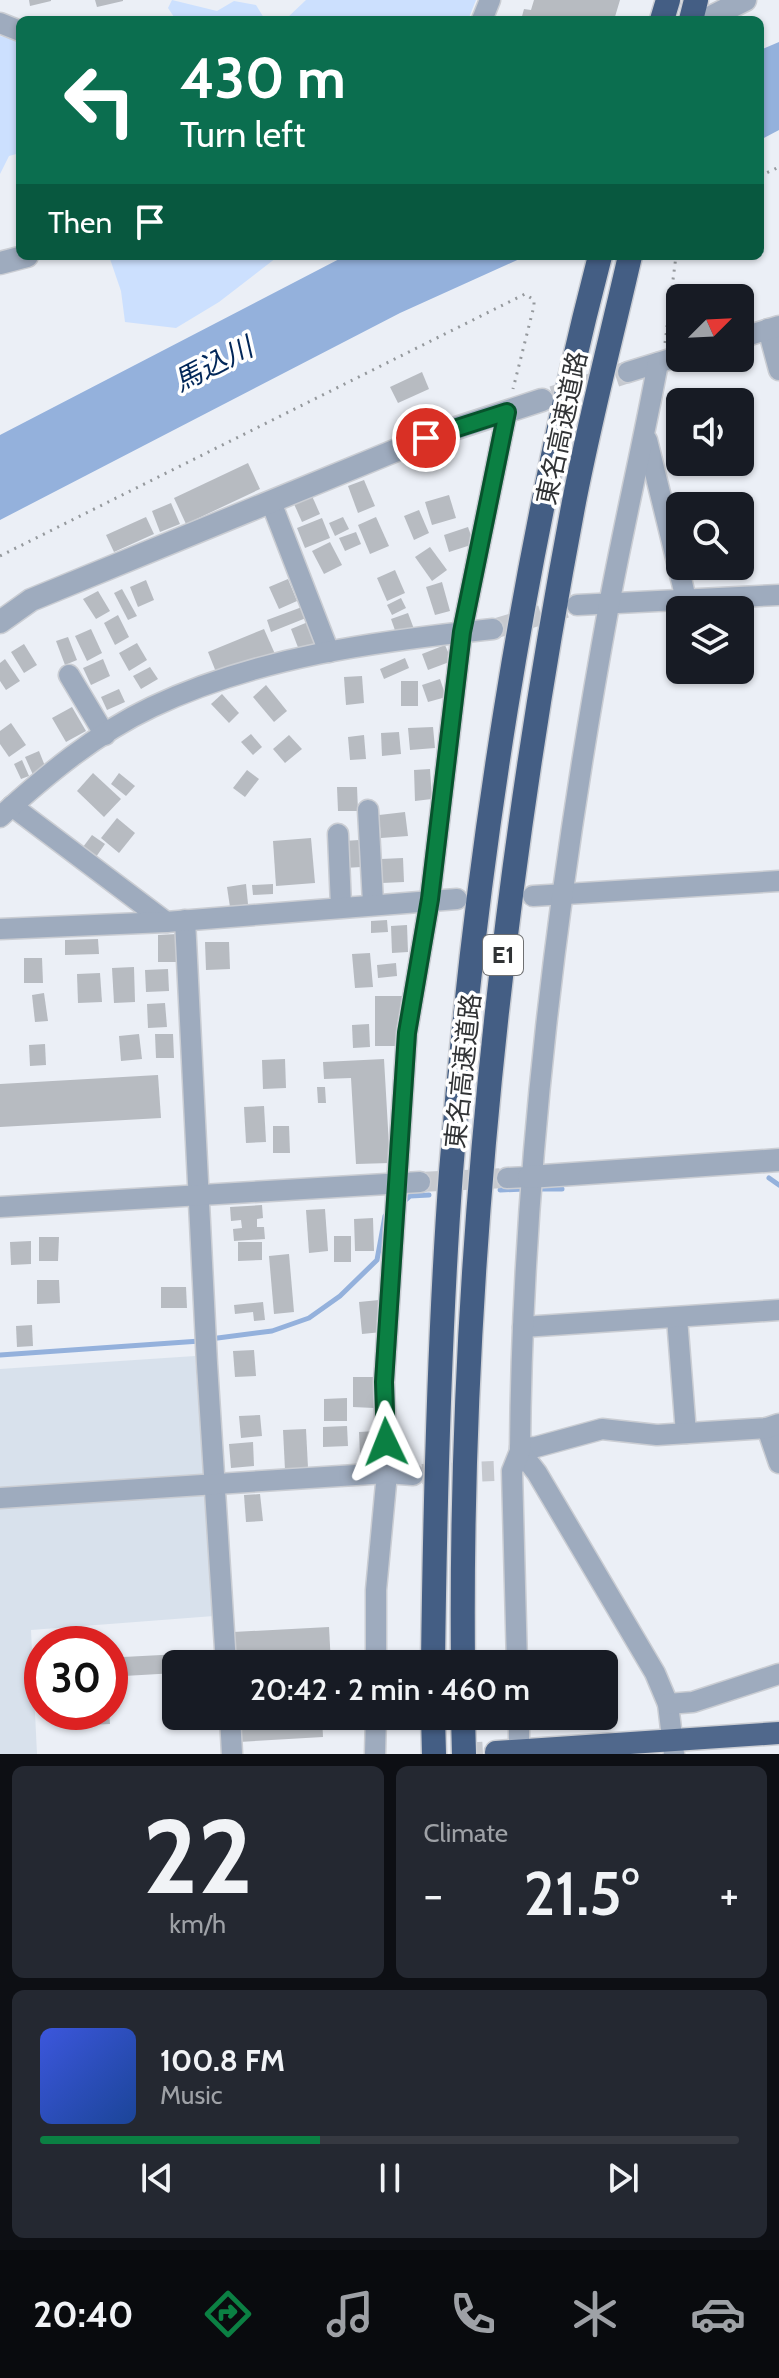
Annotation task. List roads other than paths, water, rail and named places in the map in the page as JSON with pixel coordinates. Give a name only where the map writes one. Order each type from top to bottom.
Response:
[{"type":"highway","name":"東名高速道路","points":[[463,1650],[467,1403],[480,1182],[505,934],[525,787],[568,533],[629,260]]},
{"type":"highway","name":"東名高速道路","points":[[433,1650],[439,1403],[451,1174],[478,915],[497,782],[546,496],[598,264]]},
{"type":"highway","points":[[433,1730],[434,1754]]},
{"type":"highway","points":[[463,1730],[464,1754]]},
{"type":"highway","points":[[496,1752],[672,1747],[779,1733]]},
{"type":"street","points":[[713,16],[745,0]]},
{"type":"street","points":[[754,333],[774,327],[779,370]]},
{"type":"street","points":[[628,372],[666,360]]},
{"type":"street","points":[[658,363],[609,605],[562,895],[522,1178],[528,1201],[520,1449],[651,1666],[668,1704],[672,1747]]},
{"type":"street","points":[[0,622],[31,600],[426,438],[542,400]]},
{"type":"street","points":[[376,1650],[376,1590],[387,1473],[384,1382],[407,1033],[430,899],[462,632],[507,412]]},
{"type":"street","points":[[645,432],[685,596]]},
{"type":"street","points":[[271,502],[329,652]]},
{"type":"street","points":[[754,596],[779,595]]},
{"type":"street","points":[[577,605],[666,601]]},
{"type":"street","points":[[176,921],[6,812],[36,783],[105,735],[150,708],[191,691],[297,658],[493,629]]},
{"type":"street","points":[[69,675],[105,735]]},
{"type":"street","points":[[368,810],[373,903]]},
{"type":"street","points":[[338,834],[341,906]]},
{"type":"street","points":[[533,896],[779,881]]},
{"type":"street","points":[[0,929],[176,921],[373,903],[457,899]]},
{"type":"street","points":[[176,921],[208,1342],[225,1650]]},
{"type":"street","points":[[522,1178],[779,1160]]},
{"type":"street","points":[[0,1207],[397,1190],[420,1182]]},
{"type":"street","points":[[523,1327],[779,1310]]},
{"type":"street","points":[[677,1318],[686,1433]]},
{"type":"street","points":[[516,1650],[503,1471],[520,1449],[602,1429],[641,1435],[773,1426],[779,1463]]},
{"type":"street","points":[[0,1498],[387,1473],[413,1475]]},
{"type":"street","points":[[668,1704],[693,1702],[779,1674]]},
{"type":"street","points":[[231,1730],[232,1754]]},
{"type":"street","points":[[375,1754],[376,1730]]},
{"type":"street","points":[[519,1730],[519,1751]]},
{"type":"water","points":[[779,42],[779,130],[764,138],[764,48]]},
{"type":"water","name":"馬込川","points":[[337,260],[517,260],[400,313],[0,520],[0,435]]},
{"type":"waterway","points":[[769,1178],[779,1185]]},
{"type":"waterway","points":[[500,1190],[525,1189]]},
{"type":"waterway","points":[[535,1189],[562,1189]]},
{"type":"waterway","points":[[403,1202],[410,1196],[429,1195]]},
{"type":"waterway","points":[[210,1339],[272,1331],[309,1318],[340,1296],[377,1260],[385,1216],[389,1213]]},
{"type":"waterway","points":[[0,1355],[200,1341]]},
{"type":"tunnel","points":[[553,397],[628,372]]},
{"type":"tunnel","points":[[493,629],[566,608]]},
{"type":"tunnel","points":[[420,1182],[507,1178]]},
{"type":"tunnel","points":[[422,1474],[494,1471]]},
{"type":"tunnel","points":[[461,1754],[496,1752]]}]
